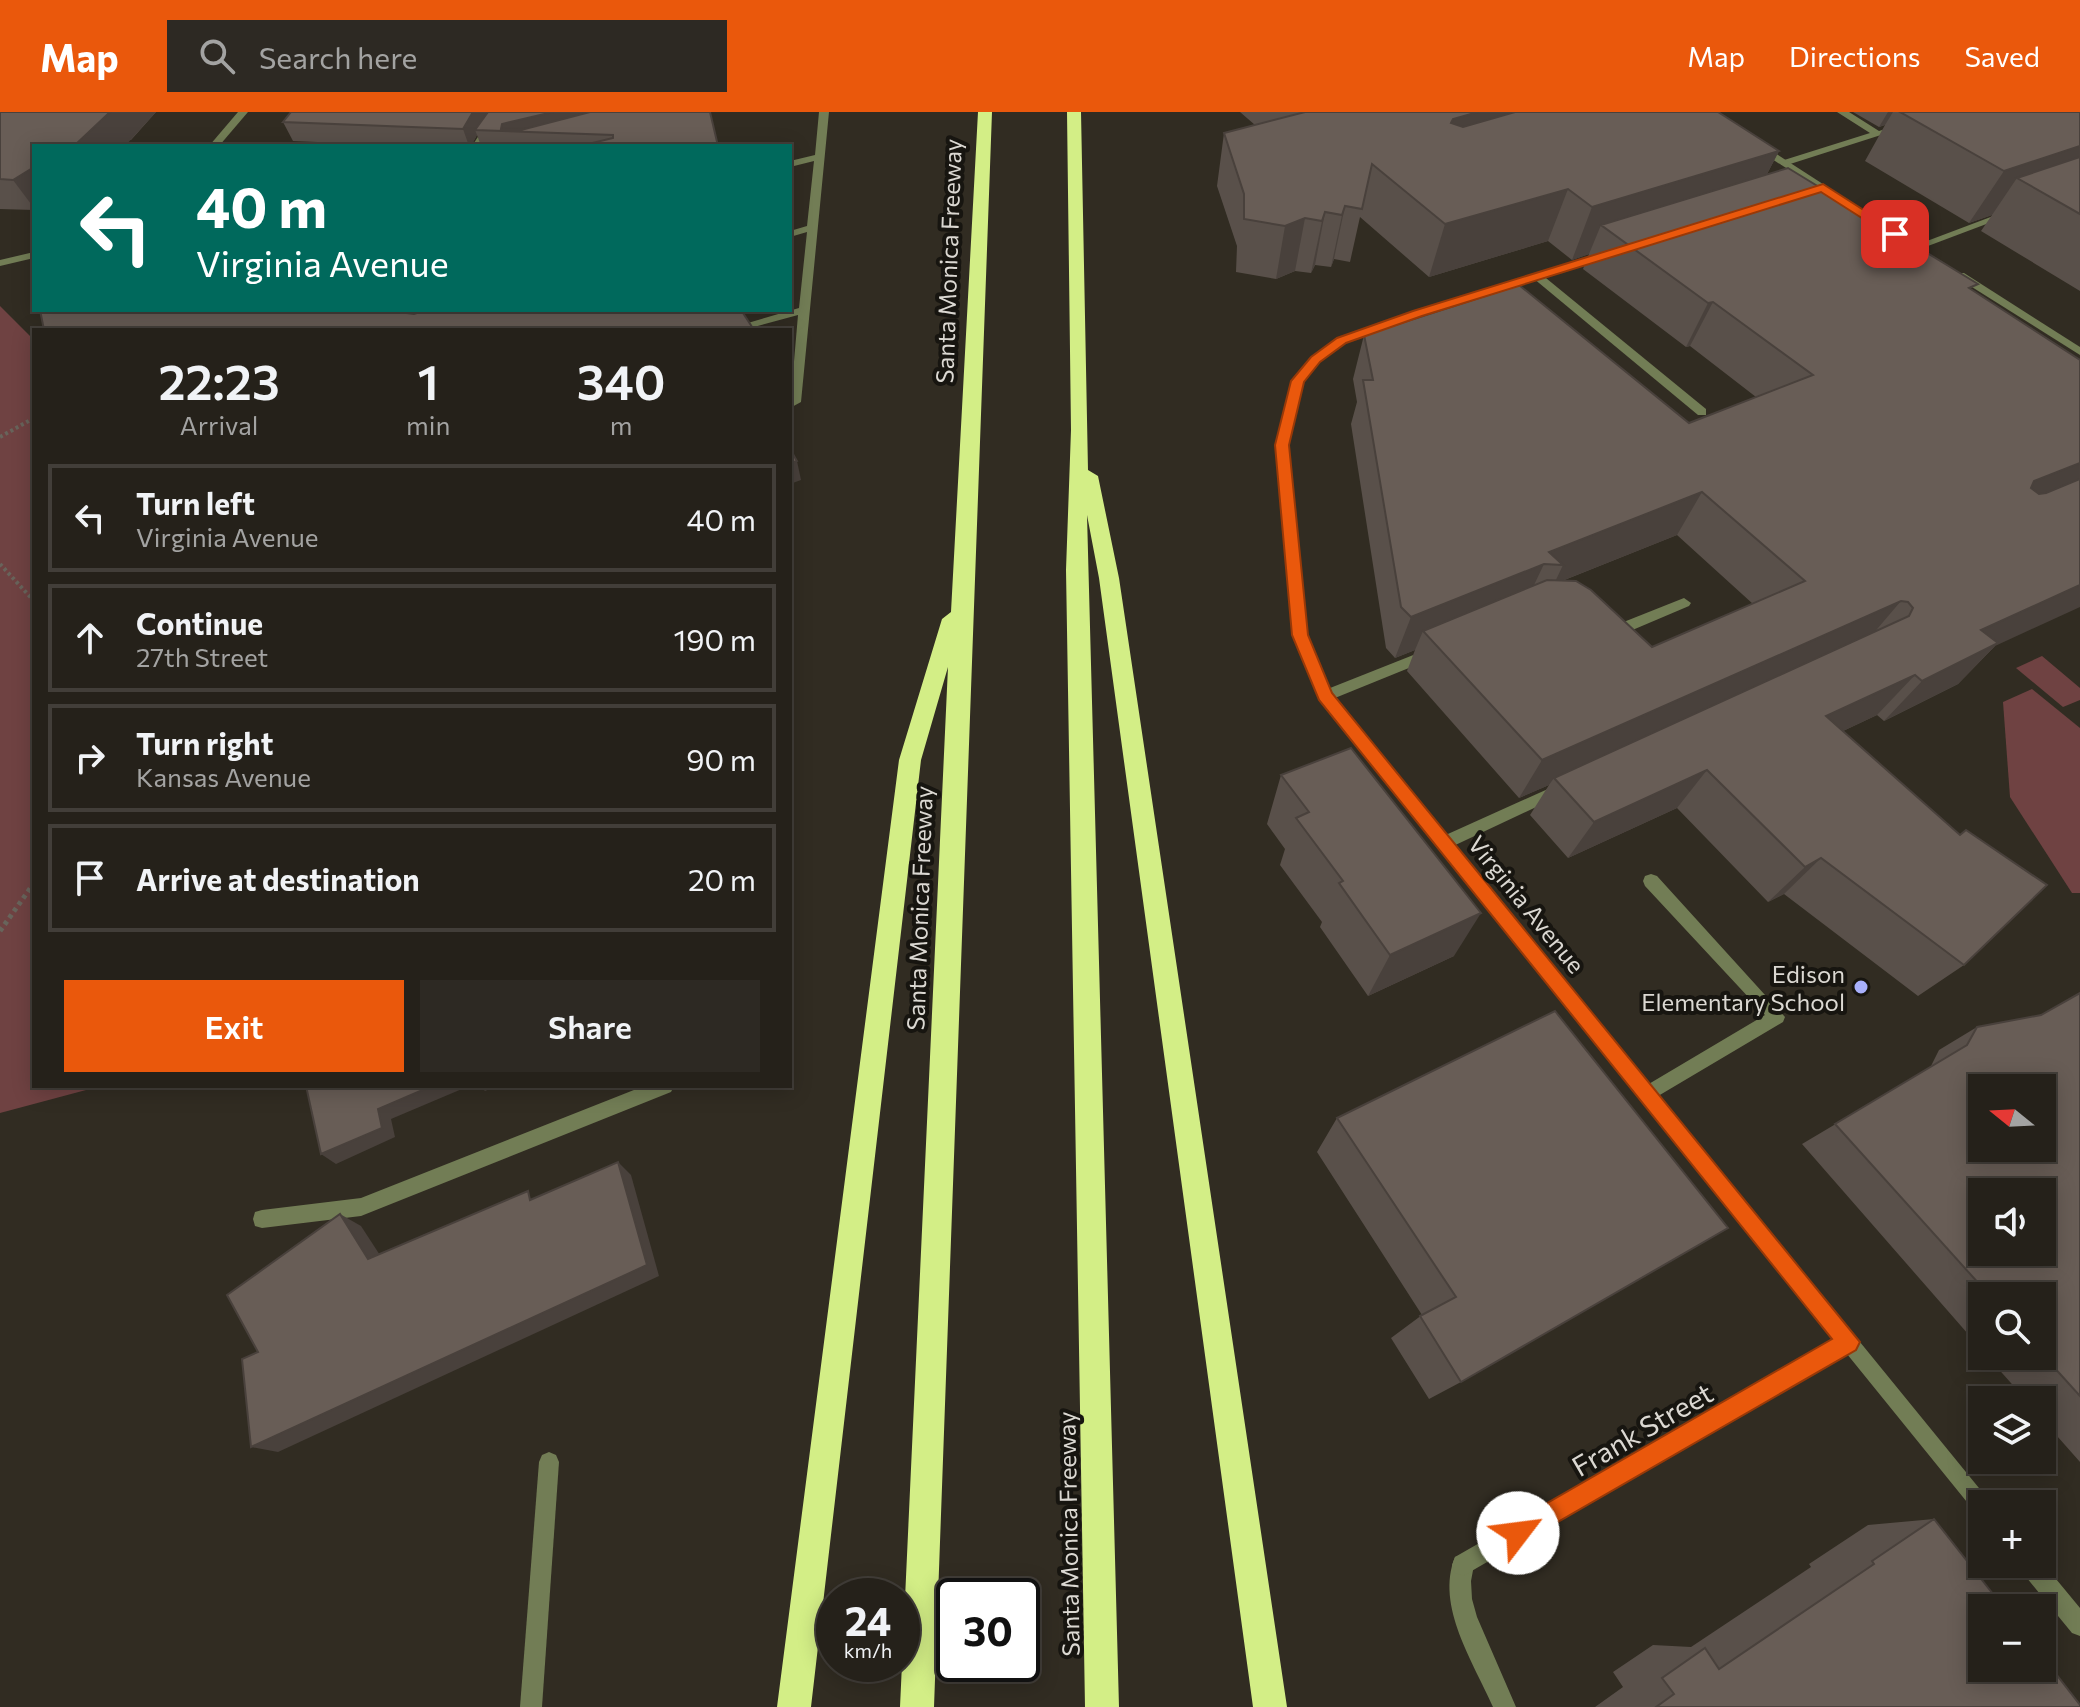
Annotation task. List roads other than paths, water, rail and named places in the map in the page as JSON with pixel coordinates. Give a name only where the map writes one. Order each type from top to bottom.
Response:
[{"type":"highway","name":"Santa Monica Freeway","points":[[917,1707],[962,586],[985,112]]},
{"type":"highway","name":"Santa Monica Freeway","points":[[1074,112],[1080,430],[1076,570],[1102,1707]]},
{"type":"highway","points":[[1080,430],[1109,578],[1270,1707]]},
{"type":"highway","points":[[794,1707],[910,760],[962,586]]},
{"type":"street","points":[[216,144],[243,112]]},
{"type":"street","points":[[478,144],[499,112]]},
{"type":"street","points":[[792,403],[795,402],[824,112]]},
{"type":"street","points":[[1842,112],[1878,134]]},
{"type":"street","points":[[1784,163],[1919,121]]},
{"type":"street","points":[[1745,138],[1928,255]]},
{"type":"street","points":[[792,164],[818,157]]},
{"type":"street","points":[[1809,192],[1823,188]]},
{"type":"street","points":[[1916,247],[2020,210]]},
{"type":"street","points":[[792,233],[811,228]]},
{"type":"street","name":"Virginia Avenue","points":[[1624,249],[1418,313],[1333,347],[1316,359],[1298,381],[1289,407],[1282,445],[1300,635],[1325,696],[1970,1490]]},
{"type":"street","points":[[0,263],[32,255]]},
{"type":"street","points":[[1953,271],[2080,352]]},
{"type":"street","points":[[1537,276],[1702,412]]},
{"type":"street","points":[[737,328],[804,310]]},
{"type":"street","points":[[1600,631],[1611,633],[1684,603]]},
{"type":"street","points":[[1325,696],[1440,649]]},
{"type":"street","points":[[1444,843],[1579,782]]},
{"type":"street","points":[[1648,1094],[1777,1017],[1651,881]]},
{"type":"street","points":[[262,1219],[361,1207],[660,1088]]},
{"type":"street","name":"Frank Street","points":[[1505,1707],[1460,1600],[1459,1577],[1463,1565],[1848,1342]]},
{"type":"street","points":[[531,1707],[549,1462]]},
{"type":"street","points":[[2041,1578],[2080,1625]]},
{"type":"place","name":"Edison Elementary School","points":[[1861,987]]}]
